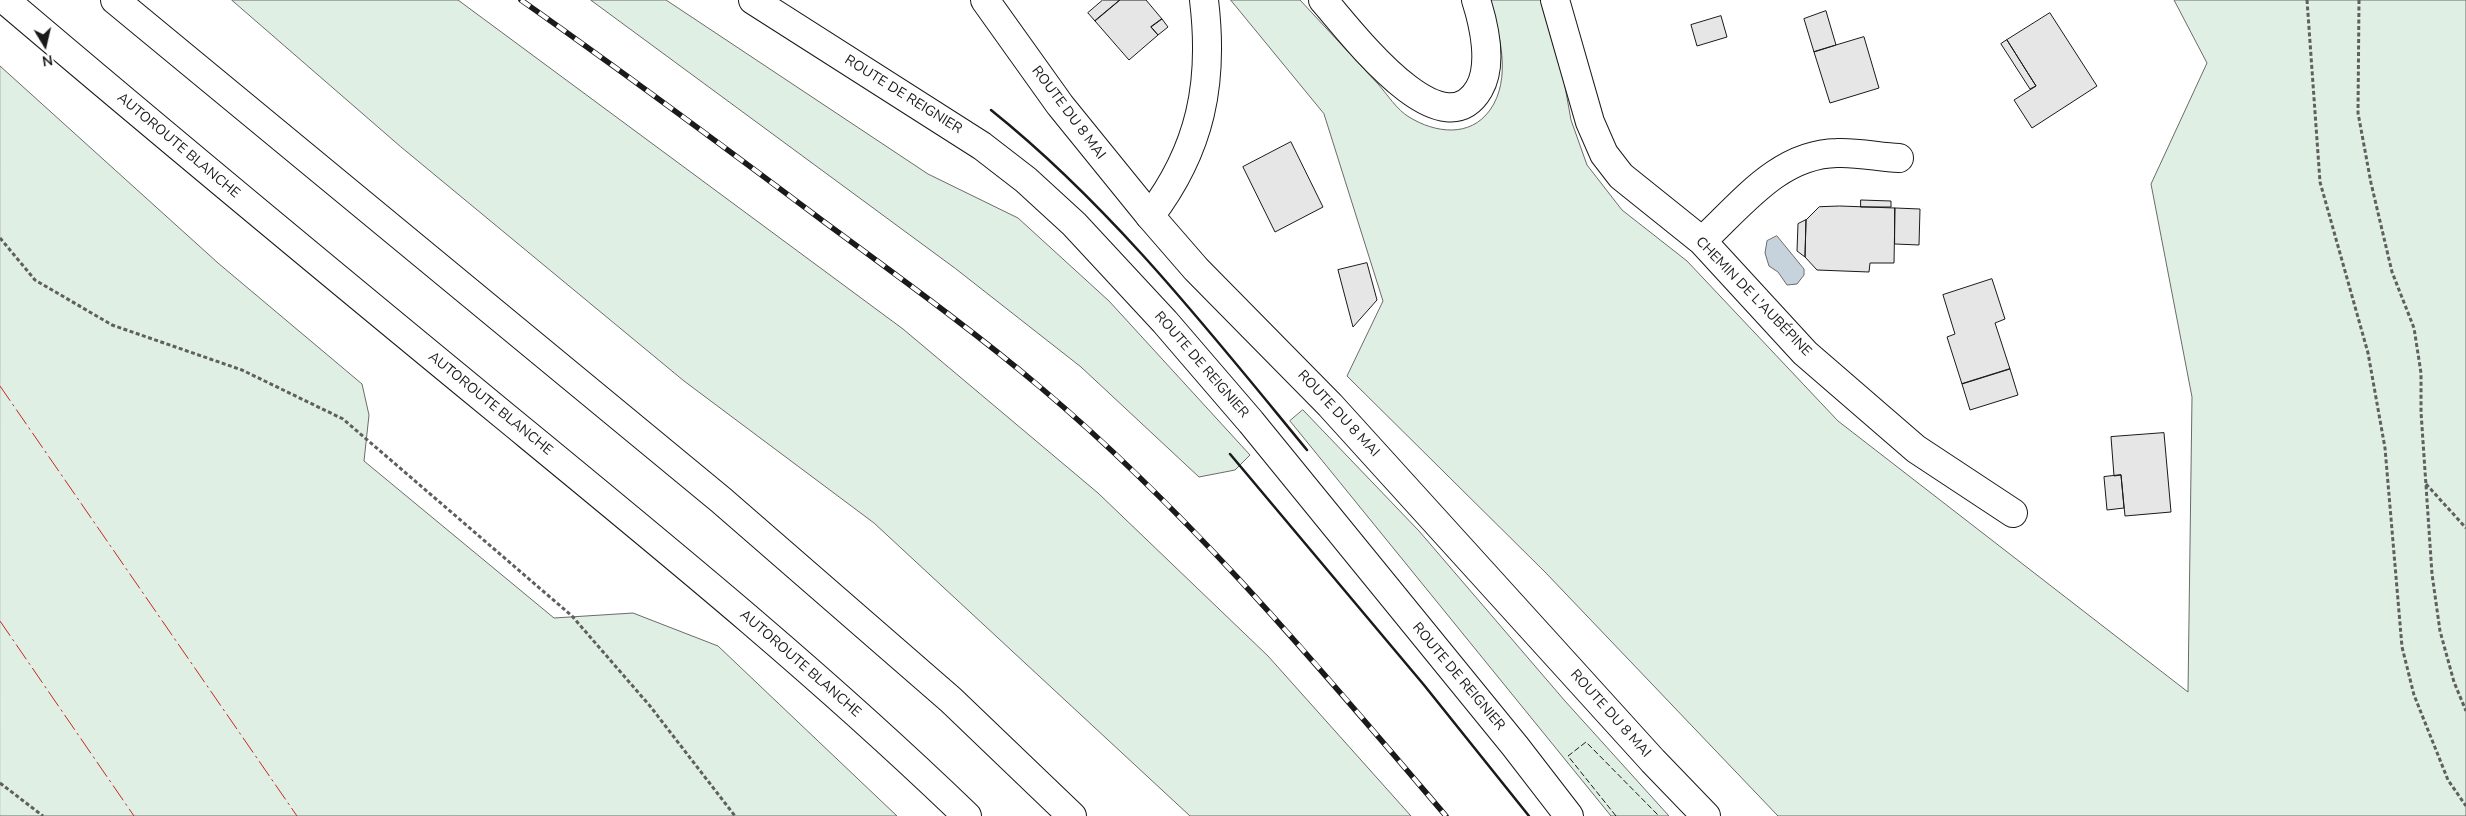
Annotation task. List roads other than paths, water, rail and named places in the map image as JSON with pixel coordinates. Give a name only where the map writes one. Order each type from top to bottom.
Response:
[{"type":"main road","name":"AUTOROUTE BLANCHE","points":[[6,0],[262,217],[770,636],[892,744],[967,816]]},
{"type":"main road","points":[[115,0],[722,500],[951,700],[1072,816]]},
{"type":"main road","name":"ROUTE DE REIGNIER","points":[[753,0],[982,146],[1032,186],[1080,230],[1166,322],[1251,422],[1515,746],[1569,816]]},
{"type":"main road","name":"ROUTE DU 8 MAI","points":[[985,0],[1080,131],[1150,216],[1196,268],[1324,398],[1653,761],[1706,816]]},
{"type":"main road","points":[[1150,216],[1181,170],[1198,127],[1207,74],[1208,47],[1204,0]]},
{"type":"main road","points":[[1323,0],[1412,94],[1434,105],[1454,107],[1466,104],[1473,97],[1484,76],[1484,33],[1476,0]]},
{"type":"main road","name":"CHEMIN DE L'AUBÉPINE","points":[[1556,0],[1581,94],[1604,154],[1621,176],[1702,241],[1805,353],[1916,449],[2013,513]]},
{"type":"main road","points":[[1702,241],[1769,177],[1789,164],[1810,156],[1838,153],[1899,158]]},
{"type":"railway","points":[[521,0],[673,109],[933,302],[1014,365],[1096,436],[1201,539],[1252,593],[1446,816]]}]
